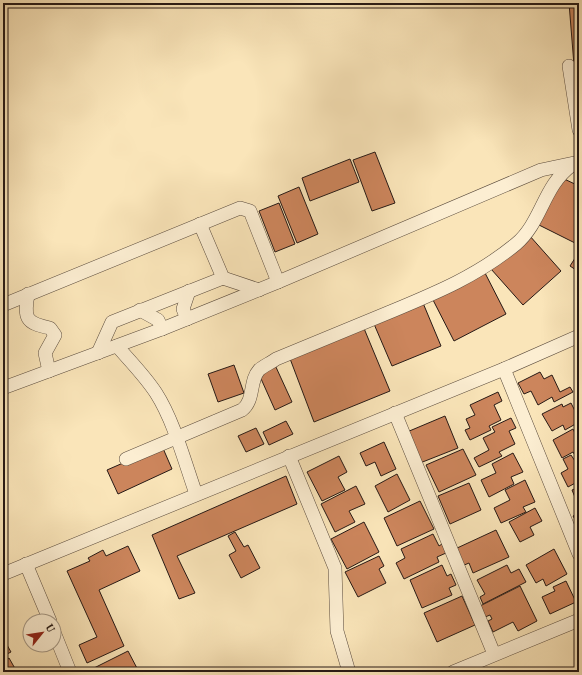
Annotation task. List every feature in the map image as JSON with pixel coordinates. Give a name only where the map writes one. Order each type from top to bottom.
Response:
[{"type":"street","points":[[569,66],[579,130]]},
{"type":"street","points":[[3,388],[162,329],[259,290],[541,170],[577,164]]},
{"type":"street","points":[[126,459],[242,410],[249,402],[255,379],[260,369],[276,359],[433,294],[483,269],[519,241],[527,232],[552,185],[564,171],[577,164]]},
{"type":"street","points":[[3,305],[240,208],[250,211],[278,282]]},
{"type":"street","points":[[200,224],[223,278]]},
{"type":"street","points":[[98,353],[112,322],[140,310],[223,278],[259,290]]},
{"type":"street","points":[[187,318],[183,309],[189,291]]},
{"type":"street","points":[[28,294],[25,311],[28,320],[36,326],[50,328],[55,335],[45,353],[48,371]]},
{"type":"street","points":[[140,310],[158,320],[162,329]]},
{"type":"street","points":[[3,574],[504,369],[579,336]]},
{"type":"street","points":[[117,346],[138,369],[157,394],[176,438],[196,494]]},
{"type":"street","points":[[504,369],[579,554]]},
{"type":"street","points":[[395,413],[494,654]]},
{"type":"street","points":[[289,456],[332,561],[335,577],[337,632],[349,672]]},
{"type":"street","points":[[26,564],[47,613]]},
{"type":"street","points":[[453,672],[494,654],[578,625]]},
{"type":"street","points":[[62,652],[70,672]]},
{"type":"building","points":[[569,3],[579,3],[579,90],[576,90]]},
{"type":"building","points":[[375,152],[395,203],[372,211],[353,160]]},
{"type":"building","points":[[350,159],[359,182],[310,201],[302,178]]},
{"type":"building","points":[[560,177],[579,186],[579,245],[537,224]]},
{"type":"building","points":[[299,187],[318,234],[297,243],[278,196]]},
{"type":"building","points":[[279,203],[295,244],[275,252],[259,211]]},
{"type":"building","points":[[529,235],[561,271],[523,305],[491,269]]},
{"type":"building","points":[[579,252],[579,272],[570,266]]},
{"type":"building","points":[[484,271],[506,314],[454,341],[432,298]]},
{"type":"building","points":[[423,303],[441,346],[392,366],[374,324]]},
{"type":"building","points":[[363,326],[390,391],[314,422],[289,356]]},
{"type":"building","points":[[234,365],[244,393],[218,402],[208,374]]},
{"type":"building","points":[[275,365],[292,402],[275,410],[258,372]]},
{"type":"building","points":[[540,372],[544,379],[552,375],[560,392],[570,387],[573,392],[554,402],[552,397],[538,405],[531,391],[524,394],[518,383]]},
{"type":"building","points":[[498,392],[502,401],[494,405],[501,420],[489,426],[491,430],[470,440],[465,430],[470,428],[466,419],[475,415],[470,405]]},
{"type":"building","points":[[571,403],[576,413],[579,411],[579,422],[565,430],[563,425],[552,431],[542,414],[562,404],[563,407]]},
{"type":"building","points":[[445,416],[458,448],[420,463],[407,432]]},
{"type":"building","points":[[511,418],[516,428],[509,431],[515,444],[499,452],[502,456],[479,467],[474,458],[489,450],[483,438],[495,432],[492,427]]},
{"type":"building","points":[[286,421],[293,434],[269,445],[263,432]]},
{"type":"building","points":[[256,428],[264,444],[246,452],[238,436]]},
{"type":"building","points":[[573,429],[579,441],[579,455],[576,457],[573,452],[562,458],[553,440]]},
{"type":"building","points":[[384,442],[396,469],[381,476],[375,462],[366,466],[360,453]]},
{"type":"building","points":[[162,446],[172,469],[118,494],[107,470]]},
{"type":"building","points":[[463,449],[476,475],[439,492],[426,465]]},
{"type":"building","points":[[513,453],[523,472],[511,477],[514,484],[489,497],[481,480],[496,473],[492,464]]},
{"type":"building","points":[[571,455],[575,461],[579,458],[579,481],[568,487],[561,473],[568,469],[563,459]]},
{"type":"building","points":[[339,456],[347,472],[338,477],[345,490],[322,501],[307,472]]},
{"type":"building","points":[[397,474],[410,500],[388,512],[375,486]]},
{"type":"building","points":[[286,476],[297,504],[177,556],[195,593],[179,599],[152,535]]},
{"type":"building","points":[[525,480],[535,502],[523,507],[526,512],[501,523],[494,508],[510,500],[505,490]]},
{"type":"building","points":[[469,483],[481,510],[450,524],[438,496]]},
{"type":"building","points":[[356,486],[365,504],[349,511],[355,522],[335,532],[321,504]]},
{"type":"building","points":[[579,487],[579,507],[572,490]]},
{"type":"building","points":[[420,501],[434,529],[397,546],[384,518]]},
{"type":"building","points":[[535,508],[542,521],[530,527],[534,535],[520,542],[509,522]]},
{"type":"building","points":[[579,513],[579,526],[573,516]]},
{"type":"building","points":[[364,522],[379,552],[347,569],[331,539]]},
{"type":"building","points":[[496,530],[509,557],[473,573],[469,563],[462,566],[455,549]]},
{"type":"building","points":[[235,532],[244,547],[248,545],[260,568],[241,578],[229,555],[236,551],[228,536]]},
{"type":"building","points":[[433,534],[439,546],[442,544],[446,553],[437,557],[439,562],[404,579],[396,563],[405,558],[401,549]]},
{"type":"building","points":[[128,546],[140,571],[99,590],[124,646],[87,663],[79,645],[97,637],[67,571],[90,561],[88,558],[103,550],[106,556]]},
{"type":"building","points":[[554,549],[567,574],[546,586],[543,579],[536,583],[526,565]]},
{"type":"building","points":[[379,556],[384,566],[379,569],[386,583],[358,597],[345,572]]},
{"type":"building","points":[[442,565],[447,576],[451,574],[456,585],[449,588],[452,595],[422,608],[410,580]]},
{"type":"building","points":[[507,565],[511,573],[519,569],[526,582],[483,604],[480,597],[485,594],[477,580]]},
{"type":"building","points":[[566,581],[576,602],[550,614],[542,597],[555,591],[553,587]]},
{"type":"building","points":[[520,586],[537,621],[518,631],[513,622],[493,632],[488,621],[492,619],[490,615],[485,617],[480,606]]},
{"type":"building","points":[[462,596],[475,625],[437,642],[424,613]]},
{"type":"building","points":[[3,638],[11,652],[3,656]]},
{"type":"building","points":[[128,651],[139,672],[94,672],[92,669]]},
{"type":"building","points":[[9,658],[17,672],[3,672],[3,662]]}]
